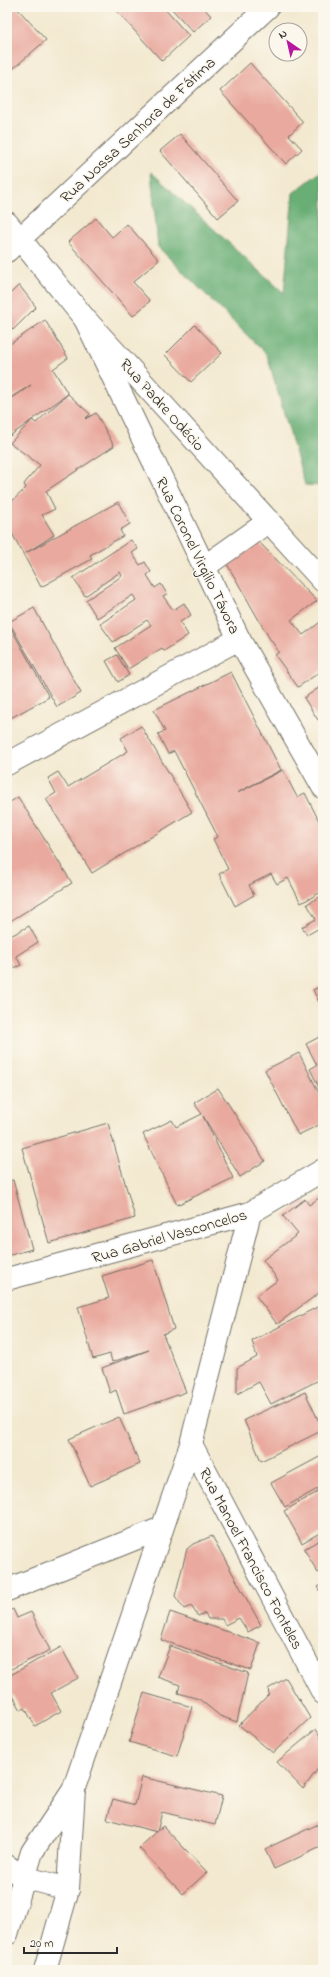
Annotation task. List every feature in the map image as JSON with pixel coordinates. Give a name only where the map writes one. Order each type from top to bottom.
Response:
[{"type":"street","name":"Rua Nossa Senhora de Fátima","points":[[11,238],[268,7]]},
{"type":"street","name":"Rua Padre Odécio","points":[[11,238],[323,581]]},
{"type":"street","name":"Rua Coronel Virgílio Távora","points":[[86,319],[239,639],[323,786]]},
{"type":"street","points":[[204,567],[269,521]]},
{"type":"street","points":[[7,764],[239,639]]},
{"type":"street","name":"Rua Gabriel Vasconcelos","points":[[7,1279],[250,1213],[323,1170]]},
{"type":"street","points":[[7,1934],[15,1872],[32,1852],[74,1788],[191,1444],[250,1213]]},
{"type":"street","name":"Rua Manoel Francisco Fonteles","points":[[191,1444],[323,1693]]},
{"type":"street","points":[[7,1590],[162,1528]]},
{"type":"street","points":[[45,1970],[68,1890],[74,1788]]},
{"type":"street","points":[[15,1872],[68,1890]]},
{"type":"green space","points":[[323,170],[323,486],[305,485],[267,355],[158,247],[151,172],[284,293],[293,193]]},
{"type":"building","points":[[7,7],[16,7],[46,40],[7,74]]},
{"type":"building","points":[[163,7],[189,36],[162,61],[114,8]]},
{"type":"building","points":[[170,7],[203,7],[211,16],[193,32]]},
{"type":"building","points":[[250,63],[303,122],[289,135],[302,149],[286,164],[220,91]]},
{"type":"building","points":[[180,134],[238,201],[218,218],[160,151]]},
{"type":"building","points":[[96,218],[112,237],[127,224],[159,260],[133,282],[150,301],[133,316],[68,242]]},
{"type":"building","points":[[19,285],[36,307],[13,330],[7,323],[7,297]]},
{"type":"building","points":[[45,320],[68,358],[53,369],[68,394],[7,438],[7,402],[31,385],[7,400],[7,346]]},
{"type":"building","points":[[195,325],[222,353],[191,382],[165,355]]},
{"type":"building","points":[[68,394],[90,414],[85,419],[96,413],[114,446],[46,491],[55,509],[42,515],[54,535],[26,553],[118,502],[130,524],[120,530],[123,536],[90,555],[92,559],[41,587],[7,524],[7,506],[26,488],[24,484],[40,465],[10,443],[32,420],[36,423]]},
{"type":"building","points":[[131,540],[138,549],[132,553],[140,565],[145,562],[151,572],[147,575],[155,588],[161,584],[167,594],[163,596],[173,610],[184,603],[191,615],[180,622],[188,635],[164,651],[162,648],[128,669],[115,648],[151,625],[147,620],[113,642],[100,624],[136,600],[133,595],[97,618],[86,600],[122,576],[120,572],[85,596],[73,578]]},
{"type":"building","points":[[258,541],[317,601],[291,620],[303,635],[323,620],[323,670],[298,687],[275,655],[279,652],[268,636],[227,564]]},
{"type":"building","points":[[34,608],[81,693],[57,707],[9,622]]},
{"type":"building","points":[[7,621],[49,697],[7,720]]},
{"type":"building","points":[[117,655],[129,675],[118,682],[106,661]]},
{"type":"building","points":[[231,672],[281,770],[237,793],[283,770],[297,797],[305,793],[320,823],[323,822],[323,891],[301,903],[288,878],[277,884],[271,874],[249,885],[254,895],[235,906],[219,874],[228,869],[213,839],[218,837],[174,751],[168,754],[158,734],[165,731],[154,710]]},
{"type":"building","points":[[323,685],[323,719],[322,717],[318,720],[304,698]]},
{"type":"building","points":[[141,726],[192,812],[92,873],[46,799],[56,793],[48,778],[58,772],[68,787],[128,751],[121,738]]},
{"type":"building","points":[[18,797],[72,883],[7,923],[7,804]]},
{"type":"building","points":[[323,895],[323,926],[307,935],[302,927],[316,919],[307,904]]},
{"type":"building","points":[[29,926],[38,942],[16,956],[21,965],[14,968],[7,955],[7,938]]},
{"type":"building","points":[[323,985],[323,1010],[313,990]]},
{"type":"building","points":[[323,1035],[323,1095],[310,1069],[317,1065],[306,1044]]},
{"type":"building","points":[[299,1053],[323,1101],[323,1123],[298,1135],[265,1070]]},
{"type":"building","points":[[218,1088],[265,1161],[240,1177],[203,1116],[233,1178],[177,1205],[143,1134],[172,1120],[176,1127],[202,1114],[194,1103]]},
{"type":"building","points":[[108,1123],[135,1218],[49,1243],[22,1148]]},
{"type":"building","points":[[13,1180],[32,1249],[7,1256],[7,1181]]},
{"type":"building","points":[[323,1195],[323,1290],[277,1324],[256,1296],[278,1280],[263,1260],[298,1234],[283,1216],[305,1199],[309,1205]]},
{"type":"building","points":[[153,1260],[174,1329],[163,1334],[186,1392],[124,1414],[116,1390],[110,1393],[102,1368],[149,1350],[112,1362],[110,1354],[93,1359],[78,1307],[109,1298],[102,1276]]},
{"type":"building","points":[[323,1304],[323,1378],[271,1404],[259,1382],[237,1394],[237,1368],[257,1357],[252,1341]]},
{"type":"building","points":[[7,1390],[11,1402],[7,1403]]},
{"type":"building","points":[[305,1392],[323,1430],[261,1461],[244,1420]]},
{"type":"building","points":[[119,1417],[140,1464],[90,1486],[69,1439]]},
{"type":"building","points":[[323,1455],[323,1486],[285,1507],[271,1483]]},
{"type":"building","points":[[323,1489],[323,1531],[302,1543],[284,1511]]},
{"type":"building","points":[[212,1536],[261,1625],[248,1632],[239,1618],[225,1625],[222,1619],[208,1619],[205,1613],[198,1616],[191,1606],[184,1609],[175,1596],[187,1549],[193,1544]]},
{"type":"building","points":[[323,1538],[323,1570],[318,1573],[304,1549]]},
{"type":"building","points":[[323,1584],[323,1595],[318,1587]]},
{"type":"building","points":[[13,1609],[17,1618],[31,1612],[50,1650],[7,1671],[7,1612]]},
{"type":"building","points":[[170,1612],[260,1643],[251,1670],[161,1640]]},
{"type":"building","points":[[323,1618],[323,1627],[319,1621]]},
{"type":"building","points":[[170,1646],[248,1673],[237,1722],[220,1716],[199,1699],[178,1693],[180,1685],[158,1677]]},
{"type":"building","points":[[61,1647],[78,1678],[51,1693],[61,1711],[35,1726],[25,1708],[21,1710],[7,1685],[7,1677]]},
{"type":"building","points":[[286,1678],[310,1718],[273,1753],[239,1725],[269,1694],[268,1689]]},
{"type":"building","points":[[144,1693],[192,1707],[177,1756],[129,1742]]},
{"type":"building","points":[[316,1729],[323,1742],[323,1762],[303,1789],[277,1762]]},
{"type":"building","points":[[142,1777],[222,1796],[215,1825],[162,1812],[157,1832],[107,1819],[113,1799],[135,1805]]},
{"type":"building","points":[[323,1822],[323,1846],[274,1869],[265,1849]]},
{"type":"building","points":[[163,1826],[207,1872],[183,1894],[139,1848]]}]
